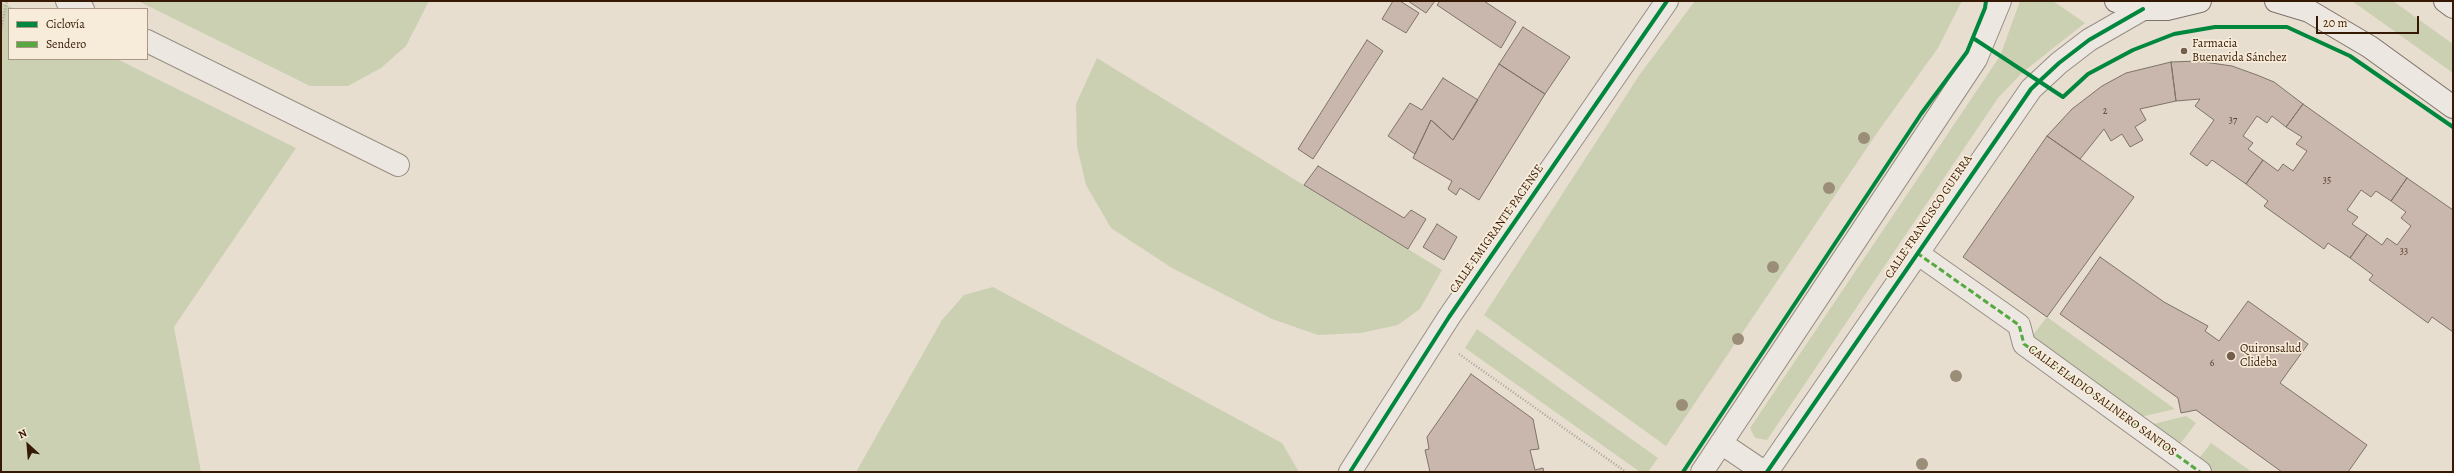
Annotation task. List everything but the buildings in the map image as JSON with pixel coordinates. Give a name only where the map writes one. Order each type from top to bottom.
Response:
[{"type":"street","points":[[67,1],[81,8]]},
{"type":"street","name":"CALLE EMIGRANTE PACENSE","points":[[1350,472],[1436,338],[1667,1]]},
{"type":"street","points":[[1702,472],[1976,59],[2000,1]]},
{"type":"street","points":[[2116,1],[2143,9],[2167,9],[2200,1]]},
{"type":"street","points":[[2276,1],[2316,15],[2370,47],[2453,107]]},
{"type":"street","points":[[2445,1],[2453,7]]},
{"type":"street","name":"CALLE FRANCISCO GUERRA","points":[[1766,472],[2031,89],[2059,63],[2089,40],[2143,9]]},
{"type":"street","points":[[148,41],[398,165]]},
{"type":"street","name":"CALLE ELADIO SALINERO SANTOS","points":[[1917,252],[2019,325],[2024,344],[2200,472]]},
{"type":"street","points":[[1721,443],[1766,472]]},
{"type":"path","points":[[1,30],[7,1]]},
{"type":"path","points":[[1436,338],[1626,472]]},
{"type":"green space","points":[[138,1],[429,1],[406,46],[381,68],[348,86],[310,86]]},
{"type":"green space","points":[[1695,1],[1962,1],[1938,48],[1877,133],[1666,446],[1484,315],[1640,74]]},
{"type":"green space","points":[[2020,1],[2053,1],[2085,23],[2023,72],[1998,98],[1767,440],[1755,438],[1750,428],[2000,56]]},
{"type":"green space","points":[[2352,1],[2393,1],[2453,44],[2453,73]]},
{"type":"green space","points":[[1,2],[13,8],[8,8],[8,60],[119,60],[296,148],[174,327],[201,472],[1,472]]},
{"type":"green space","points":[[1097,58],[1442,270],[1420,309],[1398,325],[1361,333],[1318,335],[1272,319],[1172,268],[1111,228],[1086,185],[1077,147],[1076,104]]},
{"type":"green space","points":[[993,287],[1282,443],[1299,472],[856,472],[942,320],[964,295]]},
{"type":"green space","points":[[2047,317],[2175,409],[2136,418],[2029,340]]},
{"type":"green space","points":[[1477,329],[1658,458],[1648,472],[1640,472],[1465,348]]},
{"type":"green space","points":[[2186,416],[2196,423],[2177,448],[2145,426]]},
{"type":"green space","points":[[2211,443],[2252,472],[2210,472],[2196,462]]},
{"type":"marked path","points":[[1917,253],[2019,325],[2024,344],[2200,472]]},
{"type":"cycle path","points":[[1350,472],[1449,317],[1667,1]]},
{"type":"cycle path","points":[[1683,472],[1921,114],[1967,52],[1985,8],[1986,1]]},
{"type":"cycle path","points":[[1767,472],[2031,89],[2059,63],[2089,40],[2143,9]]},
{"type":"cycle path","points":[[1973,38],[2063,97],[2088,74],[2133,50],[2174,34],[2215,27],[2287,27],[2350,56],[2453,127]]},
{"type":"place","name":"Farmacia Buenavida Sánchez","points":[[2184,51]]},
{"type":"place","name":"Quironsalud Clideba","points":[[2231,356]]}]
